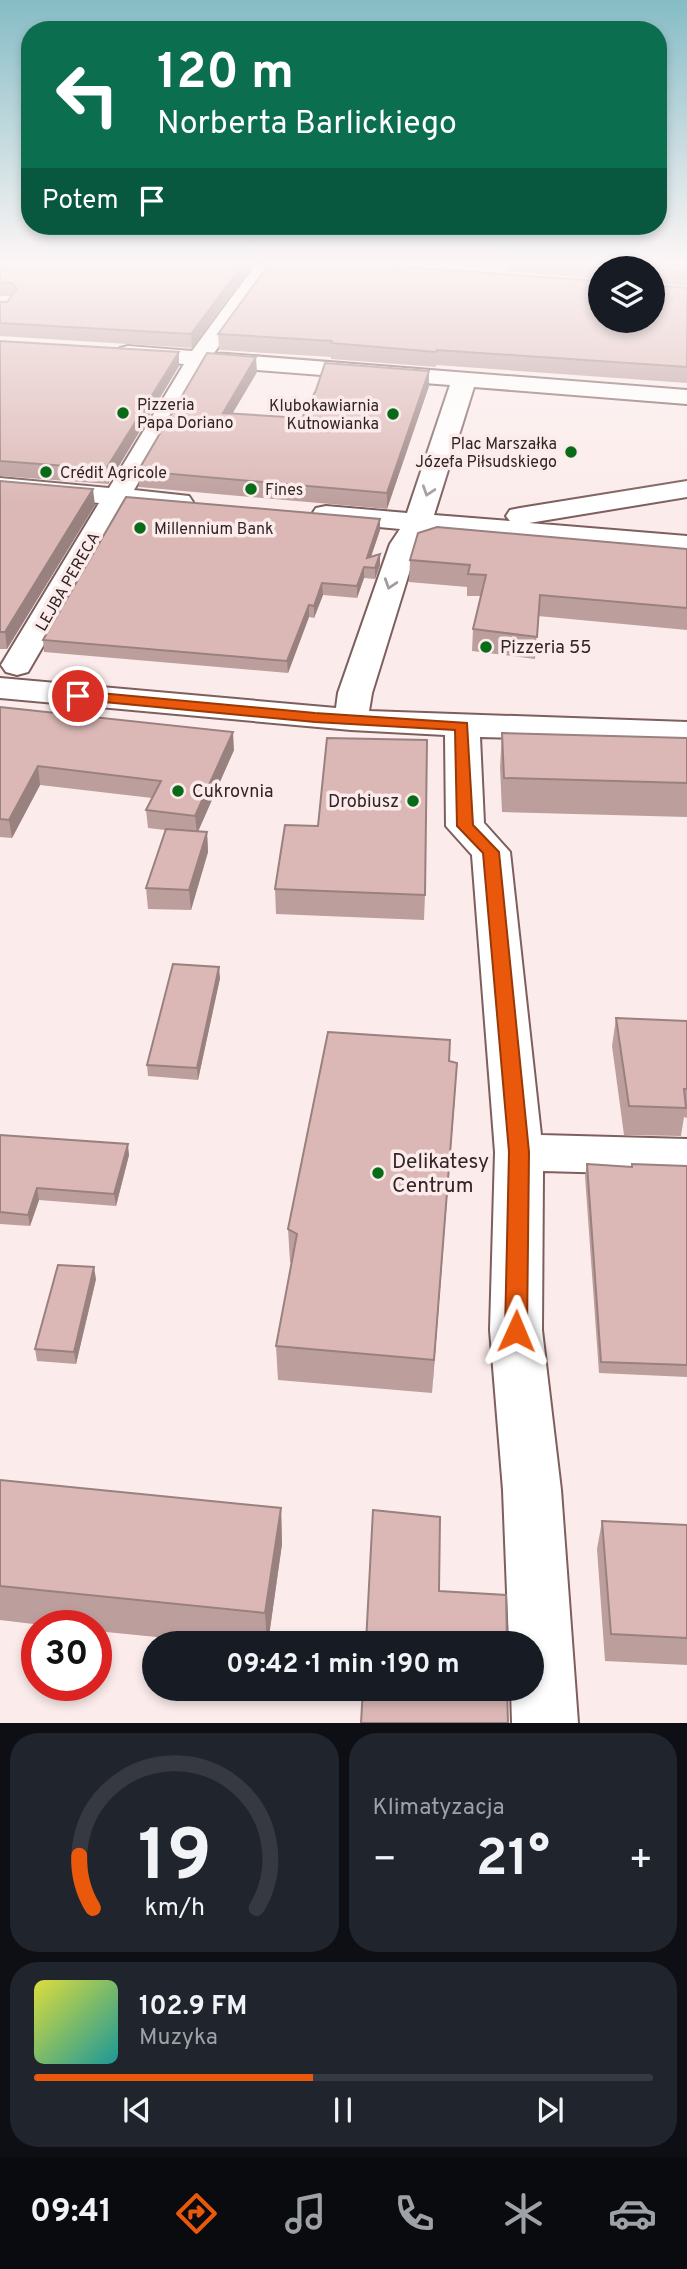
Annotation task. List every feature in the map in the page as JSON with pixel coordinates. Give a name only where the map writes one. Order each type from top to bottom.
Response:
[{"type":"street","name":"LEJBA PERECA","points":[[9,677],[209,344]]},
{"type":"street","points":[[106,352],[687,397]]},
{"type":"street","points":[[351,720],[355,693],[404,544],[418,522],[464,380]]},
{"type":"street","points":[[0,486],[198,503]]},
{"type":"street","points":[[457,525],[687,489]]},
{"type":"street","points":[[294,512],[687,545]]},
{"type":"street","points":[[9,677],[351,720],[687,732]]},
{"type":"street","points":[[462,726],[465,826],[491,852],[519,1152],[516,1331],[532,1490],[545,1723]]},
{"type":"street","points":[[519,1152],[687,1157]]},
{"type":"building","points":[[0,344],[55,344],[179,352],[106,469],[0,461]]},
{"type":"building","points":[[347,344],[687,344],[687,367]]},
{"type":"building","points":[[207,353],[256,357],[223,413],[302,418],[316,390],[325,363],[429,371],[387,493],[138,471]]},
{"type":"building","points":[[0,481],[93,489],[5,632],[0,632]]},
{"type":"building","points":[[126,497],[380,519],[367,558],[380,554],[375,568],[364,567],[357,586],[322,583],[314,606],[309,605],[287,661],[43,640]]},
{"type":"building","points":[[437,527],[687,549],[687,608],[540,595],[537,637],[473,629],[486,575],[468,574],[470,565],[410,560],[418,533]]},
{"type":"building","points":[[0,707],[233,732],[195,816],[146,810],[161,781],[38,766],[9,820],[0,819]]},
{"type":"building","points":[[502,733],[687,738],[687,783],[504,778]]},
{"type":"building","points":[[327,738],[427,740],[425,895],[275,889],[285,825],[318,826]]},
{"type":"building","points":[[166,829],[207,832],[189,890],[146,888]]},
{"type":"building","points":[[173,964],[219,967],[197,1068],[147,1065]]},
{"type":"building","points":[[616,1018],[687,1021],[687,1089],[684,1089],[686,1108],[629,1106]]},
{"type":"building","name":"Delikatesy Centrum","points":[[328,1032],[450,1040],[449,1061],[457,1063],[434,1360],[276,1346],[297,1234],[288,1229]]},
{"type":"building","points":[[0,1135],[128,1144],[114,1194],[37,1188],[28,1215],[0,1212]]},
{"type":"building","points":[[587,1164],[687,1166],[687,1365],[601,1362]]},
{"type":"building","points":[[58,1265],[94,1267],[74,1352],[35,1349]]},
{"type":"building","points":[[0,1480],[281,1508],[265,1613],[0,1586]]},
{"type":"building","points":[[373,1510],[440,1517],[439,1591],[506,1595],[507,1631],[367,1631]]},
{"type":"building","points":[[602,1521],[687,1525],[687,1638],[611,1634]]},
{"type":"building","points":[[362,1701],[507,1701],[508,1723],[361,1723]]},
{"type":"place","name":"Pizzeria Papa Doriano","points":[[123,413]]},
{"type":"place","name":"Klubokawiarnia Kutnowianka","points":[[393,414]]},
{"type":"place","name":"Plac Marszałka Józefa Piłsudskiego","points":[[571,452]]},
{"type":"place","name":"Crédit Agricole","points":[[46,472]]},
{"type":"place","name":"Fines","points":[[251,489]]},
{"type":"place","name":"Millennium Bank","points":[[140,528]]},
{"type":"place","name":"Pizzeria 55","points":[[486,647]]},
{"type":"place","name":"Cukrovnia","points":[[178,791]]},
{"type":"place","name":"Drobiusz","points":[[413,801]]},
{"type":"place","name":"Delikatesy Centrum","points":[[378,1173]]},
{"type":"route","points":[[78,696],[315,717],[462,726],[465,826],[491,852],[519,1152],[516,1331]]}]
